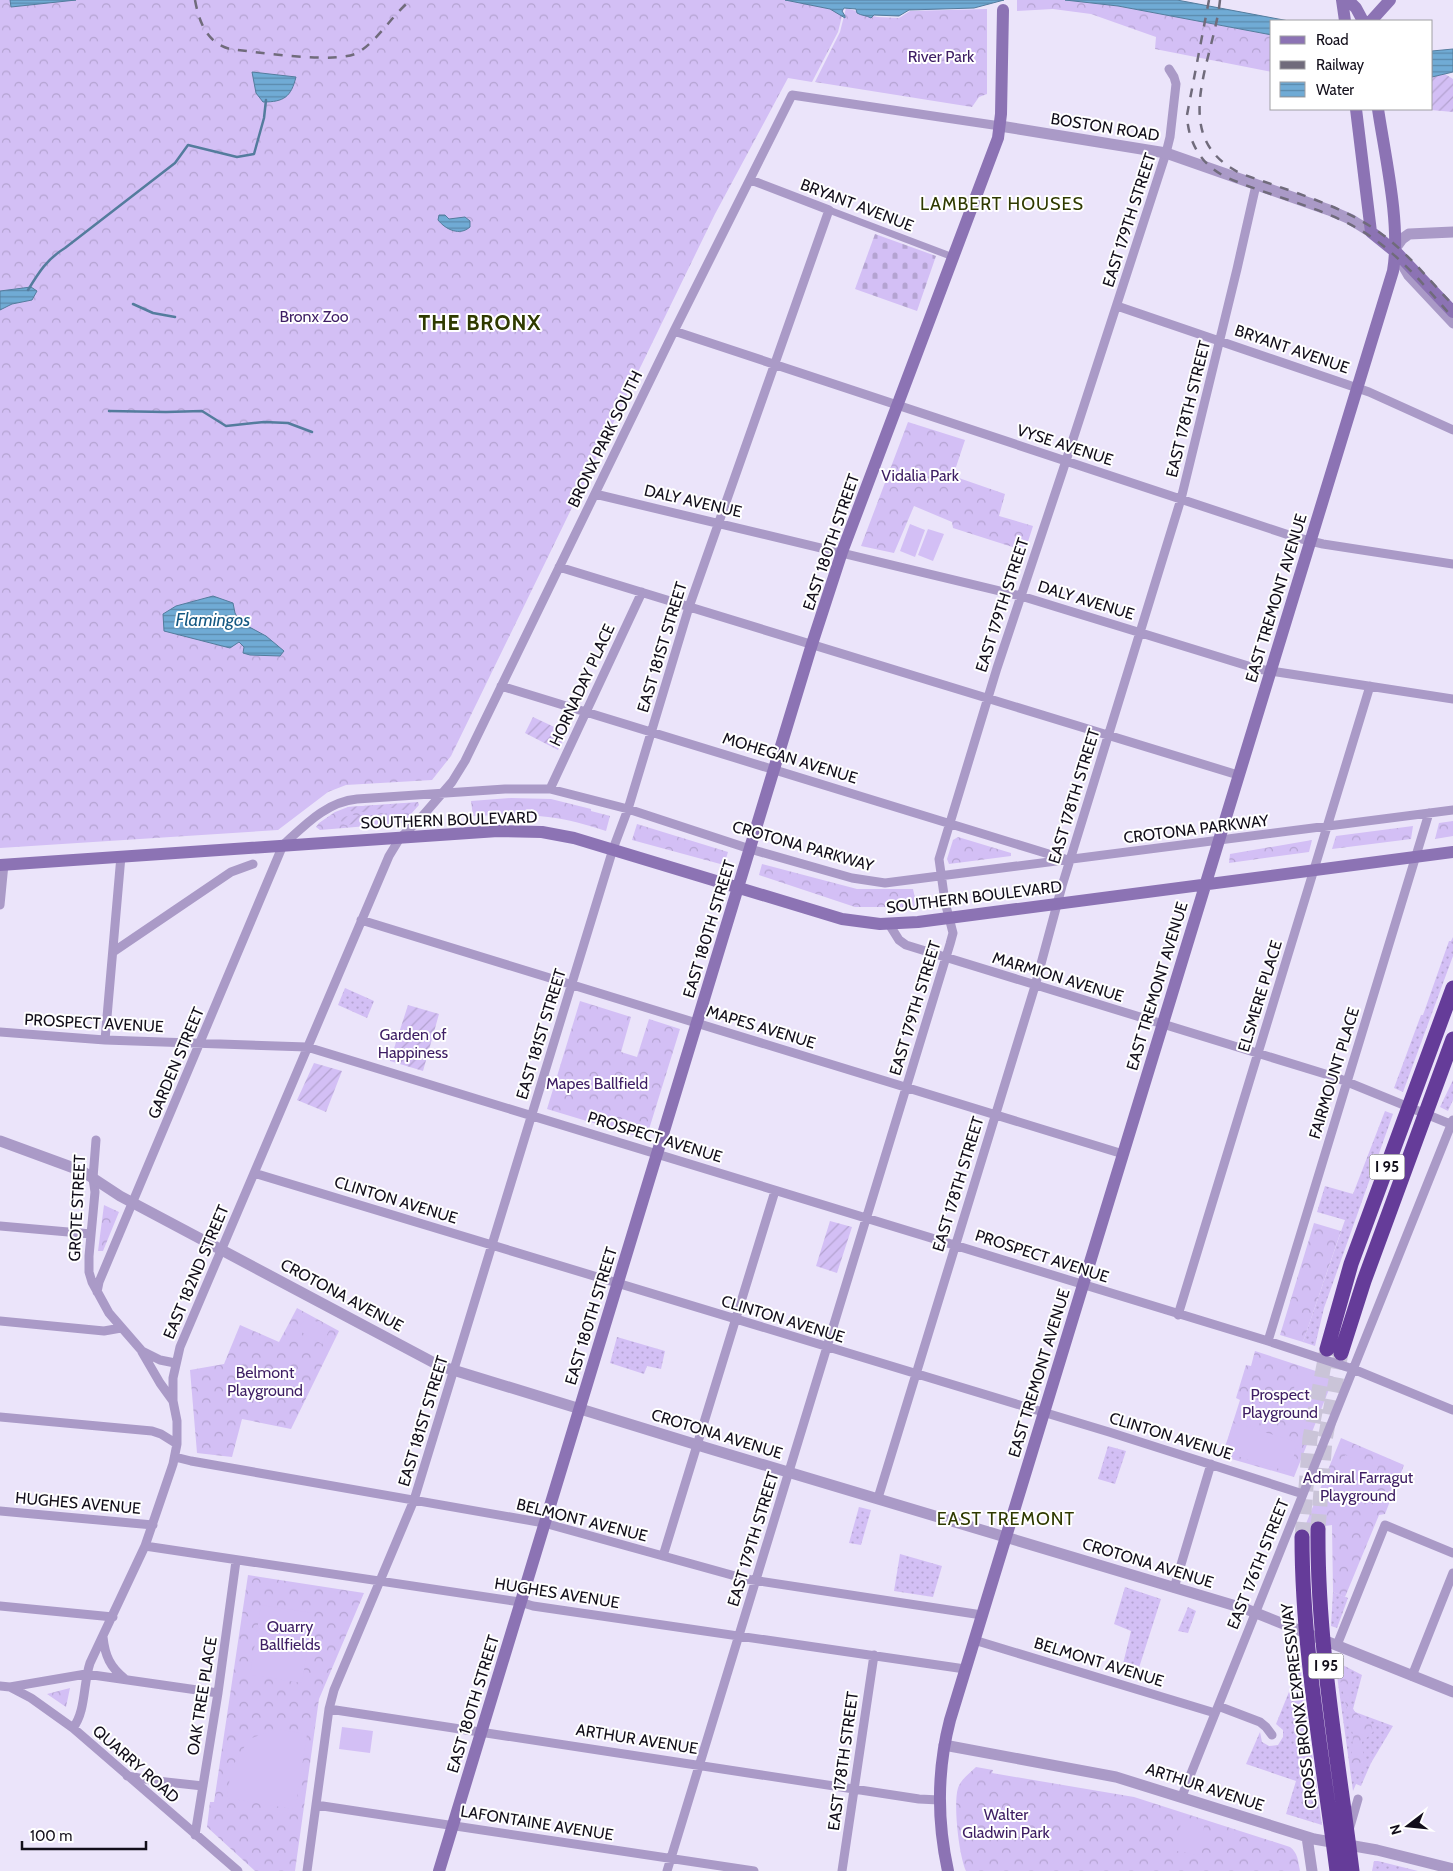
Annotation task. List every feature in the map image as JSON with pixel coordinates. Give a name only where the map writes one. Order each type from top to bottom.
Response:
[{"type":"highway","name":"I 95","points":[[1453,988],[1339,1300],[1334,1351],[1366,1274],[1453,1039]]},
{"type":"highway","name":"CROSS BRONX EXPRESSWAY","points":[[1318,1529],[1318,1583],[1321,1627],[1344,1870]]},
{"type":"highway","name":"CROSS BRONX EXPRESSWAY","points":[[1302,1537],[1306,1631],[1344,1870]]},
{"type":"main road","points":[[1342,0],[1345,20]]},
{"type":"main road","points":[[1348,0],[1356,8],[1362,20]]},
{"type":"main road","points":[[1372,20],[1390,0]]},
{"type":"main road","name":"EAST 180TH STREET","points":[[439,1871],[812,644],[842,552],[998,138],[1000,126],[1003,4]]},
{"type":"main road","points":[[1356,110],[1372,232]]},
{"type":"main road","name":"EAST TREMONT AVENUE","points":[[948,1871],[942,1838],[939,1800],[944,1745],[965,1669],[1392,271],[1394,250],[1393,218],[1378,110]]},
{"type":"main road","points":[[1366,186],[1374,195],[1379,195],[1384,190],[1388,180]]},
{"type":"main road","name":"BOSTON ROAD","points":[[1372,232],[1394,250],[1453,312]]},
{"type":"main road","name":"SOUTHERN BOULEVARD","points":[[2,864],[526,831],[558,834],[851,922],[889,924],[949,918],[1453,852]]},
{"type":"street","name":"EAST 179TH STREET","points":[[667,1871],[953,933],[939,859],[988,698],[1166,153],[1171,133],[1176,88],[1174,77],[1168,69]]},
{"type":"street","name":"BOSTON ROAD","points":[[792,94],[1166,153],[1336,213],[1372,232]]},
{"type":"street","name":"BRONX PARK SOUTH","points":[[400,838],[452,782],[465,762],[674,331],[751,180],[792,94]]},
{"type":"street","name":"BRYANT AVENUE","points":[[751,180],[953,258]]},
{"type":"street","name":"EAST 178TH STREET","points":[[878,1498],[1035,986],[1070,860],[1181,499],[1256,185]]},
{"type":"street","name":"EAST 181ST STREET","points":[[307,1871],[329,1710],[334,1690],[414,1500],[613,850],[628,809],[690,607],[829,210]]},
{"type":"street","points":[[1394,250],[1409,234],[1453,232]]},
{"type":"street","name":"BOSTON ROAD","points":[[1394,250],[1408,276],[1453,324]]},
{"type":"street","name":"BRYANT AVENUE","points":[[1117,306],[1357,388],[1453,430]]},
{"type":"street","name":"VYSE AVENUE","points":[[674,331],[1310,542],[1453,564]]},
{"type":"street","name":"DALY AVENUE","points":[[595,494],[1021,596],[1258,670],[1453,700]]},
{"type":"street","points":[[559,567],[1238,775]]},
{"type":"street","name":"HORNADAY PLACE","points":[[550,789],[642,592]]},
{"type":"street","name":"MOHEGAN AVENUE","points":[[501,686],[1070,860]]},
{"type":"street","name":"ELSMERE PLACE","points":[[1178,1315],[1370,686]]},
{"type":"street","name":"CROTONA PARKWAY","points":[[283,845],[308,822],[337,803],[344,801],[505,789],[550,789],[628,809],[750,848],[852,878],[876,883],[903,882],[1453,810]]},
{"type":"street","name":"FAIRMOUNT PLACE","points":[[1268,1341],[1429,813]]},
{"type":"street","name":"EAST 182ND STREET","points":[[72,1728],[78,1721],[86,1674],[145,1546],[175,1457],[177,1421],[173,1401],[173,1378],[180,1347],[361,920],[389,856],[400,838]]},
{"type":"street","name":"GARDEN STREET","points":[[97,1292],[99,1282],[283,845]]},
{"type":"street","points":[[105,1040],[121,856]]},
{"type":"street","points":[[0,905],[2,864]]},
{"type":"street","points":[[113,952],[230,872],[253,864]]},
{"type":"street","name":"MAPES AVENUE","points":[[361,920],[1123,1154]]},
{"type":"street","name":"MARMION AVENUE","points":[[889,924],[902,944],[1258,1053],[1347,1082],[1435,1118],[1452,1123]]},
{"type":"street","name":"PROSPECT AVENUE","points":[[0,1032],[105,1040],[307,1047],[1268,1341],[1353,1369],[1453,1410]]},
{"type":"street","name":"EAST 176TH STREET","points":[[1182,1796],[1452,1123]]},
{"type":"street","name":"GROTE STREET","points":[[96,1140],[93,1178],[95,1192],[89,1272],[97,1292],[109,1313],[142,1352],[173,1401]]},
{"type":"street","name":"CROTONA AVENUE","points":[[0,1141],[82,1171],[133,1202],[440,1366],[696,1445],[1255,1612],[1453,1692]]},
{"type":"street","name":"CLINTON AVENUE","points":[[254,1173],[1211,1464],[1303,1494]]},
{"type":"street","points":[[663,1556],[775,1190]]},
{"type":"street","points":[[0,1226],[92,1234]]},
{"type":"street","points":[[0,1321],[104,1331],[121,1328]]},
{"type":"street","name":"GROTE STREET","points":[[142,1352],[160,1360],[176,1363]]},
{"type":"street","points":[[0,1416],[152,1431],[177,1444]]},
{"type":"street","name":"BELMONT AVENUE","points":[[175,1457],[544,1523],[756,1581],[982,1614]]},
{"type":"street","points":[[1174,1588],[1211,1464]]},
{"type":"street","name":"HUGHES AVENUE","points":[[0,1511],[153,1525]]},
{"type":"street","points":[[1335,1644],[1385,1525],[1453,1553]]},
{"type":"street","name":"HUGHES AVENUE","points":[[145,1546],[520,1602],[533,1606],[965,1669]]},
{"type":"street","name":"OAK TREE PLACE","points":[[195,1835],[218,1693],[236,1561]]},
{"type":"street","points":[[1412,1676],[1453,1573]]},
{"type":"street","points":[[0,1606],[113,1617]]},
{"type":"street","points":[[102,1636],[106,1655],[110,1663],[114,1670],[125,1680]]},
{"type":"street","name":"BELMONT AVENUE","points":[[974,1640],[1260,1722],[1272,1735]]},
{"type":"street","name":"EAST 178TH STREET","points":[[842,1871],[874,1655]]},
{"type":"street","points":[[0,1686],[10,1687],[86,1674],[218,1693]]},
{"type":"street","name":"QUARRY ROAD","points":[[10,1687],[31,1698],[72,1728],[238,1871]]},
{"type":"street","name":"ARTHUR AVENUE","points":[[329,1710],[919,1799],[939,1800]]},
{"type":"street","name":"ARTHUR AVENUE","points":[[944,1745],[1116,1777],[1182,1796],[1324,1842],[1358,1846],[1453,1869]]},
{"type":"street","points":[[127,1776],[157,1782],[203,1786]]},
{"type":"street","points":[[1344,1844],[1354,1818],[1358,1799]]},
{"type":"street","name":"LAFONTAINE AVENUE","points":[[316,1805],[754,1871]]},
{"type":"street","points":[[1306,1837],[1312,1871]]},
{"type":"green space","name":"Bronx Zoo","points":[[0,0],[846,0],[838,32],[812,82],[788,78],[715,214],[451,756],[432,780],[346,785],[328,792],[278,830],[0,848]]},
{"type":"green space","points":[[1017,0],[1065,0],[1118,6],[1270,35],[1270,72],[1155,49],[1156,37],[1091,14],[1053,9],[1017,11]]},
{"type":"green space","name":"River Park","points":[[846,8],[877,17],[899,18],[910,11],[987,9],[987,94],[979,97],[972,107],[815,82],[840,32]]},
{"type":"green space","points":[[1445,74],[1453,79],[1453,112],[1431,110],[1433,110],[1433,77]]},
{"type":"green space","points":[[875,234],[936,256],[917,311],[855,289]]},
{"type":"green space","name":"Vidalia Park","points":[[908,422],[965,440],[953,476],[1005,494],[999,516],[1033,526],[1025,551],[953,528],[952,522],[914,506],[894,553],[861,546]]},
{"type":"green space","points":[[910,524],[925,530],[915,557],[900,551]]},
{"type":"green space","points":[[928,529],[944,534],[933,561],[918,555]]},
{"type":"green space","points":[[533,717],[567,733],[558,750],[525,733]]},
{"type":"green space","points":[[511,798],[551,799],[610,816],[606,831],[585,824],[548,817],[520,815],[473,816],[471,801]]},
{"type":"green space","points":[[418,802],[419,805],[403,823],[320,830],[316,827],[335,812],[348,807]]},
{"type":"green space","points":[[414,803],[404,810],[389,808],[356,812],[346,809],[348,807]]},
{"type":"green space","points":[[385,813],[391,815],[392,820],[345,825],[341,821],[346,816]]},
{"type":"green space","points":[[1453,821],[1453,836],[1435,839],[1439,823]]},
{"type":"green space","points":[[637,824],[728,852],[724,865],[632,840]]},
{"type":"green space","points":[[1413,826],[1411,839],[1332,849],[1336,836]]},
{"type":"green space","points":[[958,837],[1011,853],[1011,856],[949,864],[947,859],[953,840]]},
{"type":"green space","points":[[1312,840],[1309,852],[1229,863],[1230,854]]},
{"type":"green space","points":[[762,864],[857,889],[913,889],[917,907],[855,907],[759,875]]},
{"type":"green space","points":[[1453,937],[1453,956],[1403,1092],[1394,1088],[1421,1015],[1423,1015],[1449,941]]},
{"type":"green space","points":[[345,988],[374,1001],[367,1018],[338,1005]]},
{"type":"green space","name":"Mapes Ballfield","points":[[580,1001],[631,1017],[621,1052],[637,1057],[649,1019],[680,1029],[646,1139],[547,1109]]},
{"type":"green space","name":"Garden of Happiness","points":[[408,1005],[439,1014],[423,1071],[390,1061]]},
{"type":"green space","points":[[314,1063],[342,1071],[326,1112],[297,1100]]},
{"type":"green space","points":[[1453,1080],[1453,1100],[1448,1111],[1440,1107]]},
{"type":"green space","points":[[1385,1111],[1393,1114],[1324,1308],[1315,1346],[1303,1342],[1345,1220],[1317,1212],[1325,1186],[1353,1194]]},
{"type":"green space","points":[[104,1205],[119,1212],[103,1251],[98,1251]]},
{"type":"green space","points":[[830,1221],[852,1227],[837,1273],[816,1266]]},
{"type":"green space","points":[[1314,1223],[1341,1231],[1303,1342],[1280,1335]]},
{"type":"green space","name":"Belmont Playground","points":[[297,1308],[339,1331],[291,1429],[242,1419],[232,1457],[197,1453],[190,1370],[224,1364],[240,1325],[279,1342]]},
{"type":"green space","points":[[306,1316],[330,1329],[322,1344],[298,1330]]},
{"type":"green space","points":[[617,1337],[665,1351],[661,1369],[647,1366],[644,1374],[610,1363]]},
{"type":"green space","name":"Prospect Playground","points":[[1255,1351],[1334,1377],[1294,1477],[1221,1456],[1240,1400],[1236,1398],[1246,1365],[1251,1366]]},
{"type":"green space","points":[[1300,1368],[1330,1377],[1317,1418],[1315,1418],[1309,1436],[1285,1428],[1291,1410],[1288,1408]]},
{"type":"green space","points":[[1240,1410],[1262,1417],[1258,1428],[1236,1422]]},
{"type":"green space","points":[[1233,1423],[1298,1442],[1289,1472],[1224,1452]]},
{"type":"green space","name":"Admiral Farragut Playground","points":[[1341,1438],[1404,1465],[1385,1514],[1379,1515],[1345,1597],[1333,1592],[1332,1525],[1311,1528],[1305,1526]]},
{"type":"green space","points":[[1108,1446],[1126,1451],[1115,1484],[1098,1479]]},
{"type":"green space","points":[[1345,1455],[1378,1467],[1371,1483],[1361,1492],[1355,1494],[1348,1493],[1331,1487]]},
{"type":"green space","points":[[859,1507],[871,1510],[861,1545],[849,1543]]},
{"type":"green space","points":[[900,1554],[942,1566],[933,1597],[894,1591]]},
{"type":"green space","name":"Quarry Ballfields","points":[[248,1575],[364,1593],[319,1699],[295,1871],[255,1871],[207,1827],[210,1802],[214,1802]]},
{"type":"green space","points":[[1125,1587],[1161,1599],[1136,1677],[1121,1672],[1131,1631],[1114,1624]]},
{"type":"green space","points":[[1333,1592],[1348,1598],[1337,1628],[1331,1626]]},
{"type":"green space","points":[[261,1605],[313,1613],[302,1683],[250,1675]]},
{"type":"green space","points":[[1188,1607],[1196,1611],[1188,1633],[1178,1631]]},
{"type":"green space","points":[[1293,1644],[1297,1646],[1322,1825],[1286,1814],[1296,1781],[1246,1764],[1260,1732],[1262,1742],[1269,1746],[1278,1745],[1283,1737],[1283,1730],[1276,1724],[1295,1677],[1291,1650]]},
{"type":"green space","points":[[1335,1661],[1362,1675],[1353,1709],[1355,1712],[1393,1726],[1371,1763],[1361,1786],[1356,1784],[1353,1791]]},
{"type":"green space","points":[[1342,1669],[1353,1675],[1350,1698],[1352,1708],[1371,1723],[1373,1732],[1362,1742],[1364,1763],[1361,1772],[1355,1774],[1351,1767],[1353,1735],[1339,1675],[1339,1671]]},
{"type":"green space","points":[[70,1688],[66,1707],[47,1694]]},
{"type":"green space","points":[[342,1727],[373,1731],[370,1753],[339,1749]]},
{"type":"green space","points":[[276,1729],[307,1734],[296,1806],[292,1809],[227,1798],[231,1769],[249,1739]]},
{"type":"green space","name":"Walter Gladwin Park","points":[[976,1767],[993,1770],[992,1773],[1134,1797],[1290,1847],[1296,1855],[1300,1871],[966,1871],[961,1854],[956,1806],[958,1788],[961,1782]]},
{"type":"green space","points":[[1182,1817],[1205,1821],[1199,1855],[1176,1851]]},
{"type":"green space","points":[[1374,1861],[1378,1861],[1418,1871],[1372,1871]]},
{"type":"water","points":[[10,0],[76,0],[11,7]]},
{"type":"water","points":[[785,0],[1004,0],[974,8],[909,10],[899,16],[874,15],[871,18],[857,13],[856,9],[844,8],[842,11],[845,18],[830,9]]},
{"type":"water","points":[[1065,0],[1177,0],[1284,20],[1270,20],[1270,35],[1118,6]]},
{"type":"water","points":[[1453,49],[1453,72],[1433,77],[1433,51]]},
{"type":"water","points":[[252,72],[296,77],[292,89],[286,97],[276,101],[263,102],[256,93]]},
{"type":"water","points":[[439,215],[445,215],[449,219],[465,217],[470,221],[470,227],[462,231],[453,231],[445,227],[438,220]]},
{"type":"water","points":[[31,287],[37,291],[32,300],[12,304],[0,310],[0,291]]},
{"type":"water","name":"Flamingos","points":[[213,596],[233,603],[235,613],[240,622],[266,636],[284,651],[280,656],[250,655],[243,653],[244,647],[239,642],[230,648],[164,631],[163,614],[176,606]]},
{"type":"waterway","points":[[28,290],[48,261],[175,163],[188,145],[237,157],[254,154],[264,118],[266,100]]},
{"type":"waterway","points":[[133,304],[153,313],[175,317]]},
{"type":"waterway","points":[[109,411],[202,411],[226,426],[264,422],[288,423],[312,432]]},
{"type":"tunnel","points":[[1302,1537],[1310,1438],[1327,1349]]},
{"type":"tunnel","points":[[1318,1529],[1325,1440],[1341,1353]]},
{"type":"railway","points":[[195,0],[205,30],[215,42],[222,46],[259,53],[317,58],[349,56],[359,52],[411,0]]},
{"type":"railway","points":[[1209,0],[1187,115],[1190,134],[1197,152],[1210,166],[1226,177],[1340,219],[1383,245],[1408,268],[1453,318]]},
{"type":"railway","points":[[1220,0],[1200,96],[1200,119],[1206,140],[1219,159],[1242,174],[1327,204],[1359,219],[1384,236],[1405,254],[1453,305]]},
{"type":"district","name":"LAMBERT HOUSES","points":[[1002,204]]},
{"type":"district","name":"THE BRONX","points":[[480,322]]},
{"type":"district","name":"EAST TREMONT","points":[[1006,1519]]}]
